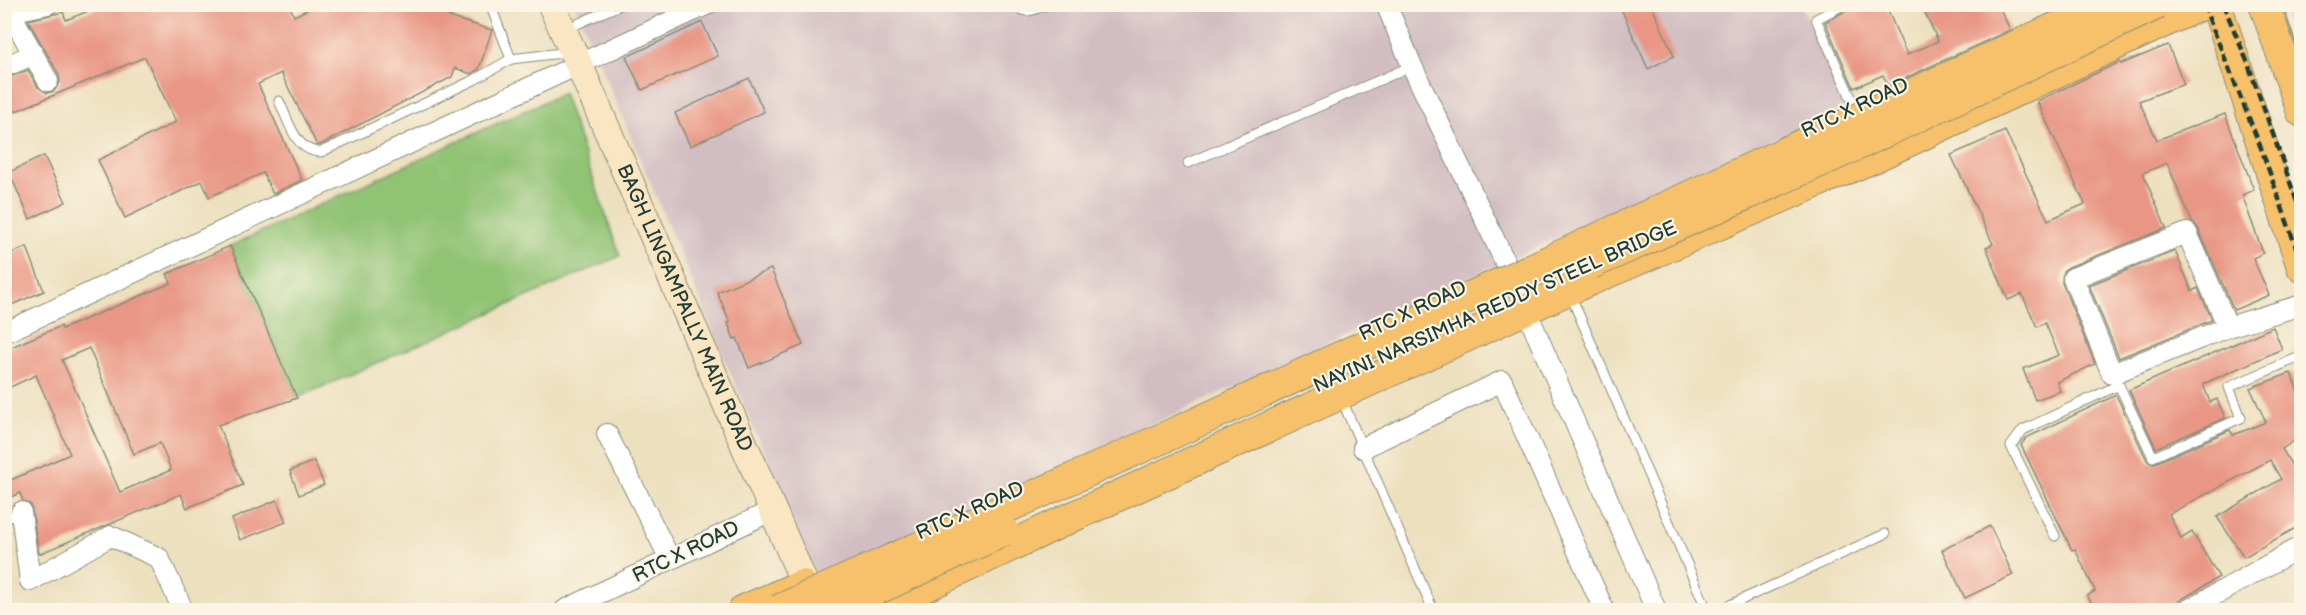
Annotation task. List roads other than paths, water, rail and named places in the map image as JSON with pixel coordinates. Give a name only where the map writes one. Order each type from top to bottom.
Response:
[{"type":"main road","name":"RTC X ROAD","points":[[744,610],[810,597],[1158,429],[1856,109],[2079,4]]},
{"type":"main road","name":"NAYINI NARSIMHA REDDY STEEL BRIDGE","points":[[778,610],[1174,433],[2107,4]]},
{"type":"main road","points":[[876,610],[1070,518],[1568,290],[1875,157],[2061,70],[2154,17],[2203,4]]},
{"type":"main road","points":[[2216,4],[2301,267]]},
{"type":"main road","points":[[2272,11],[2301,112]]},
{"type":"main road","points":[[2154,17],[2189,25],[2233,52]]},
{"type":"main road","name":"NAYINI NARSIMHA REDDY STEEL BRIDGE","points":[[832,610],[1426,338],[1849,149],[2154,17]]},
{"type":"main road","points":[[2044,20],[2061,70]]},
{"type":"street","points":[[48,4],[7,12],[48,81]]},
{"type":"street","name":"BAGH LINGAMPALLY MAIN ROAD","points":[[551,4],[810,597]]},
{"type":"street","points":[[4,333],[571,49],[708,4]]},
{"type":"street","points":[[1393,6],[1412,66],[1508,268],[1656,610]]},
{"type":"street","points":[[4,67],[32,55]]},
{"type":"street","points":[[2228,327],[2187,233],[2073,279],[2112,374],[2228,327],[2301,305]]},
{"type":"street","points":[[1363,448],[1502,381],[1604,610]]},
{"type":"street","points":[[607,434],[670,559]]},
{"type":"street","name":"RTC X ROAD","points":[[566,610],[773,510]]},
{"type":"street","points":[[13,516],[30,581],[111,536],[159,558],[183,610]]},
{"type":"street","points":[[2188,610],[2301,546]]},
{"type":"lane","points":[[490,4],[511,59]]},
{"type":"lane","points":[[279,101],[300,145],[321,152],[474,80],[511,59],[571,49],[622,4]]},
{"type":"lane","points":[[1013,4],[1024,12],[1033,11],[1047,4]]},
{"type":"lane","points":[[1845,4],[1816,19],[1856,109]]},
{"type":"lane","points":[[1188,163],[1412,66]]},
{"type":"lane","points":[[1568,290],[1707,610]]},
{"type":"lane","points":[[2055,536],[2011,446],[2023,430],[2119,385],[2153,457],[2241,418],[2229,387],[2301,356]]},
{"type":"lane","points":[[1340,396],[1433,610]]},
{"type":"lane","points":[[1719,610],[1886,534]]},
{"type":"railway","points":[[2203,4],[2261,148],[2302,264]]},
{"type":"railway","points":[[2223,4],[2247,61],[2302,216]]}]
